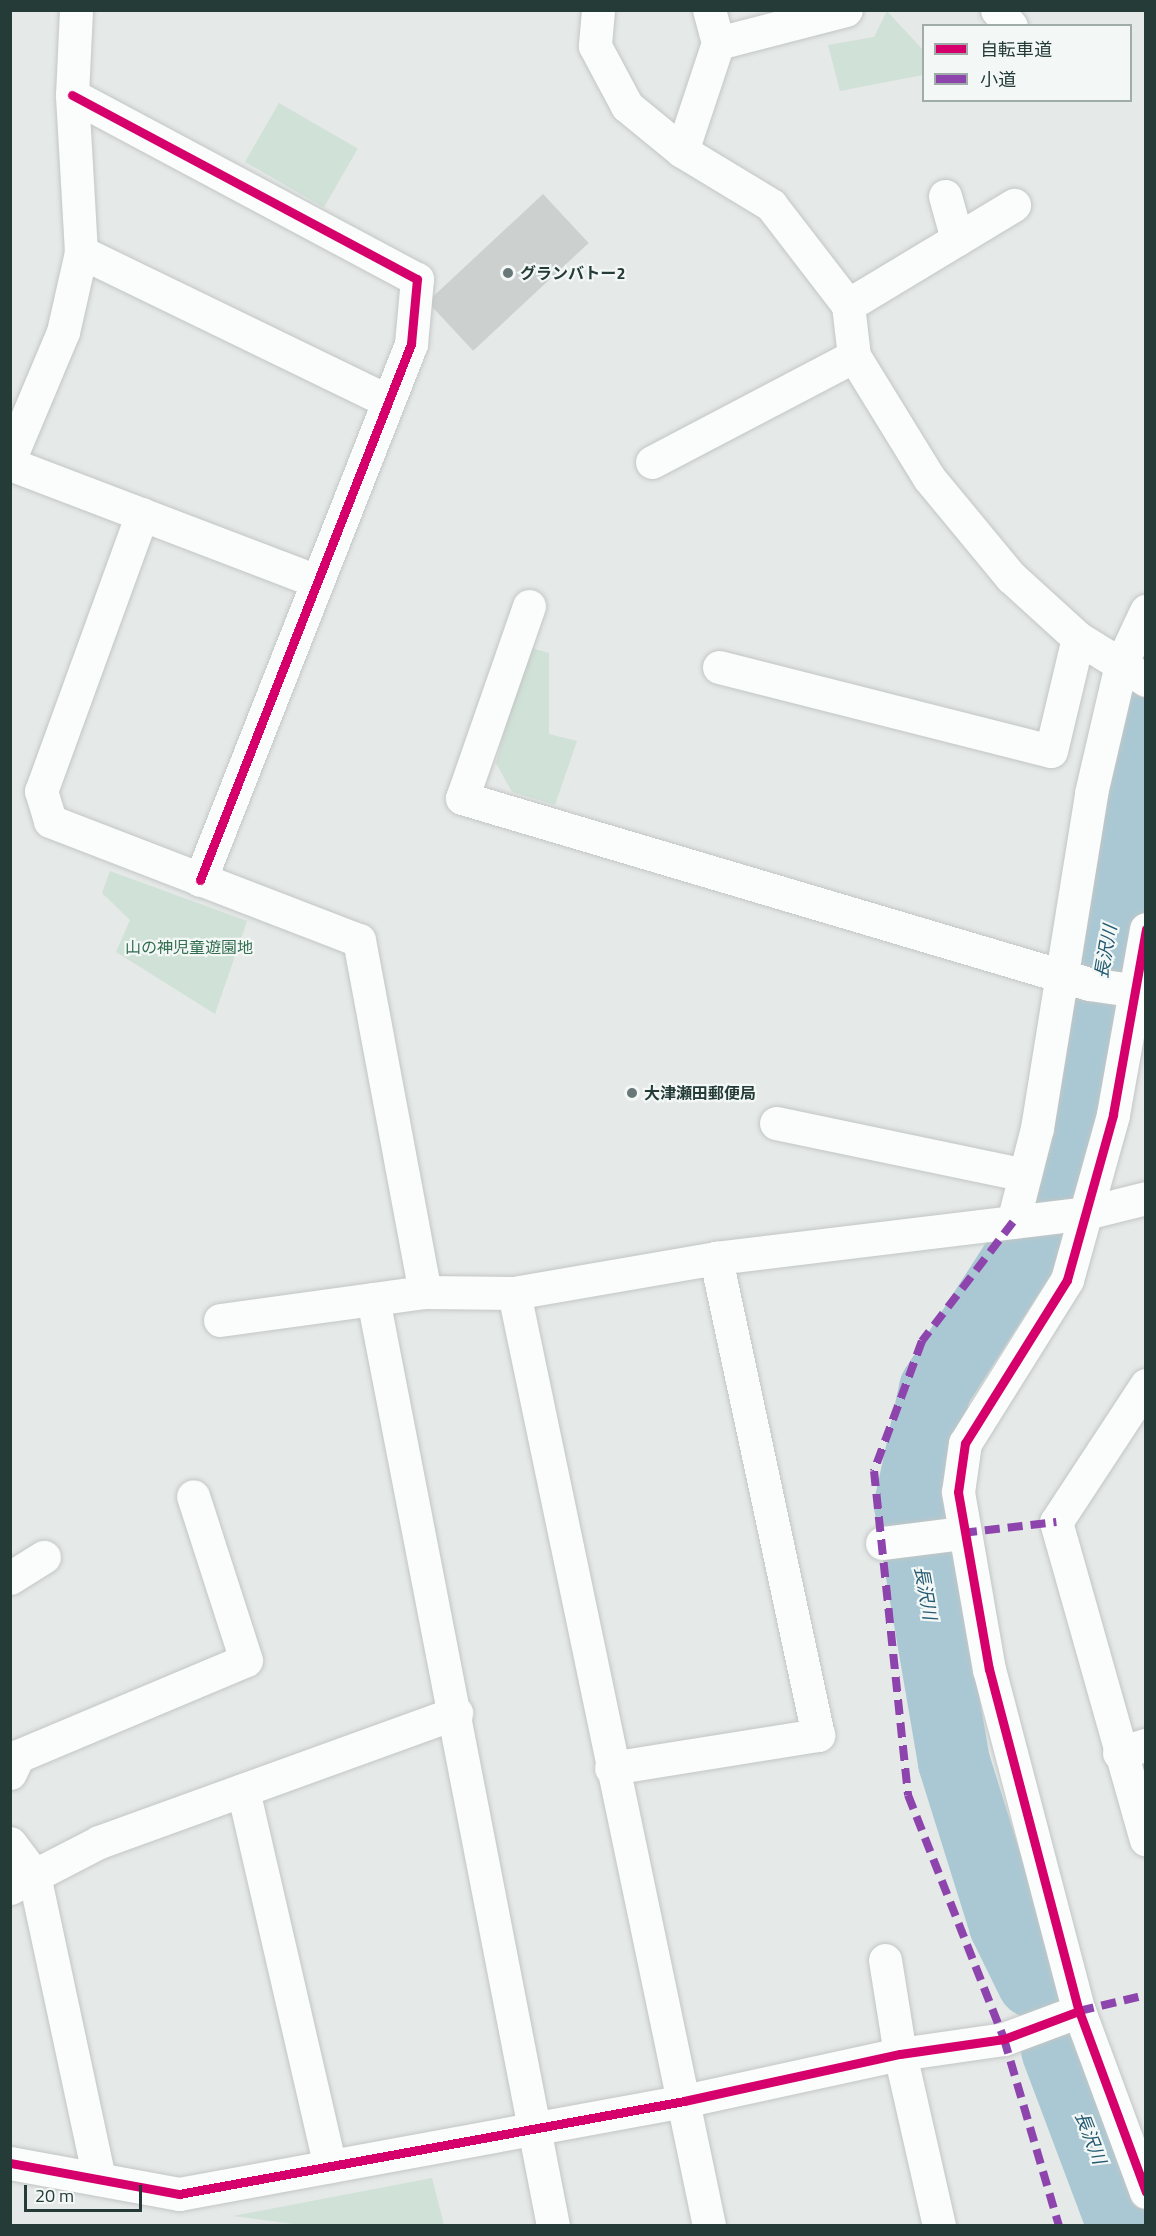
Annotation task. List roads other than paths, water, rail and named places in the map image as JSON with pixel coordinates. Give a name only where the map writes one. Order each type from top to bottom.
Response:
[{"type":"street","points":[[10,458],[63,332],[81,252],[72,95],[76,10]]},
{"type":"street","points":[[598,10],[595,46],[627,106],[682,151],[771,205],[848,305],[854,356],[929,478],[1011,578],[1078,638],[1130,670]]},
{"type":"street","points":[[682,151],[718,43],[709,10]]},
{"type":"street","points":[[718,43],[846,10]]},
{"type":"street","points":[[997,10],[1009,24]]},
{"type":"street","points":[[72,95],[417,279],[411,344],[200,880]]},
{"type":"street","points":[[945,196],[957,239]]},
{"type":"street","points":[[848,305],[1014,206]]},
{"type":"street","points":[[81,252],[388,401]]},
{"type":"street","points":[[652,462],[854,356]]},
{"type":"street","points":[[10,464],[317,581]]},
{"type":"street","points":[[142,514],[41,791],[50,821],[358,940],[425,1292]]},
{"type":"street","points":[[529,606],[462,798],[1064,977],[1141,993]]},
{"type":"street","points":[[1013,1222],[1025,1175],[1064,977],[1092,793],[1146,611]]},
{"type":"street","points":[[718,667],[1050,751],[1078,638]]},
{"type":"street","points":[[1146,929],[1141,993],[1113,1115],[1066,1280],[965,1443],[958,1492],[961,1533],[989,1669],[1079,2011],[1146,2192]]},
{"type":"street","points":[[776,1123],[1025,1175]]},
{"type":"street","points":[[220,1320],[425,1292],[514,1293],[716,1258],[1086,1213],[1146,1198]]},
{"type":"street","points":[[611,1768],[818,1735],[716,1258]]},
{"type":"street","points":[[514,1293],[611,1768],[709,2226]]},
{"type":"street","points":[[373,1299],[456,1713],[553,2226]]},
{"type":"street","points":[[1146,1385],[1056,1522],[1132,1749],[1146,1840]]},
{"type":"street","points":[[10,1773],[18,1756],[246,1659],[194,1496]]},
{"type":"street","points":[[884,1543],[961,1533]]},
{"type":"street","points":[[10,1578],[44,1557]]},
{"type":"street","points":[[22,1882],[99,1842],[456,1713]]},
{"type":"street","points":[[243,1790],[330,2166]]},
{"type":"street","points":[[10,1843],[99,2179]]},
{"type":"street","points":[[885,1960],[900,2054],[939,2226]]},
{"type":"street","points":[[10,2163],[179,2194],[684,2101],[900,2054],[1004,2039],[1079,2011]]},
{"type":"waterway","name":"長沢川","points":[[1052,1182],[1091,1039],[1146,718]]},
{"type":"waterway","name":"長沢川","points":[[1033,1982],[1005,1925],[954,1762],[910,1505],[935,1389],[1041,1223]]},
{"type":"waterway","name":"長沢川","points":[[1057,2050],[1123,2226]]},
{"type":"place","name":"グランバトー2","points":[[508,273]]},
{"type":"place","name":"大津瀬田郵便局","points":[[632,1093]]},
{"type":"park label","name":"山の神児童遊園地","points":[[189,947]]}]
